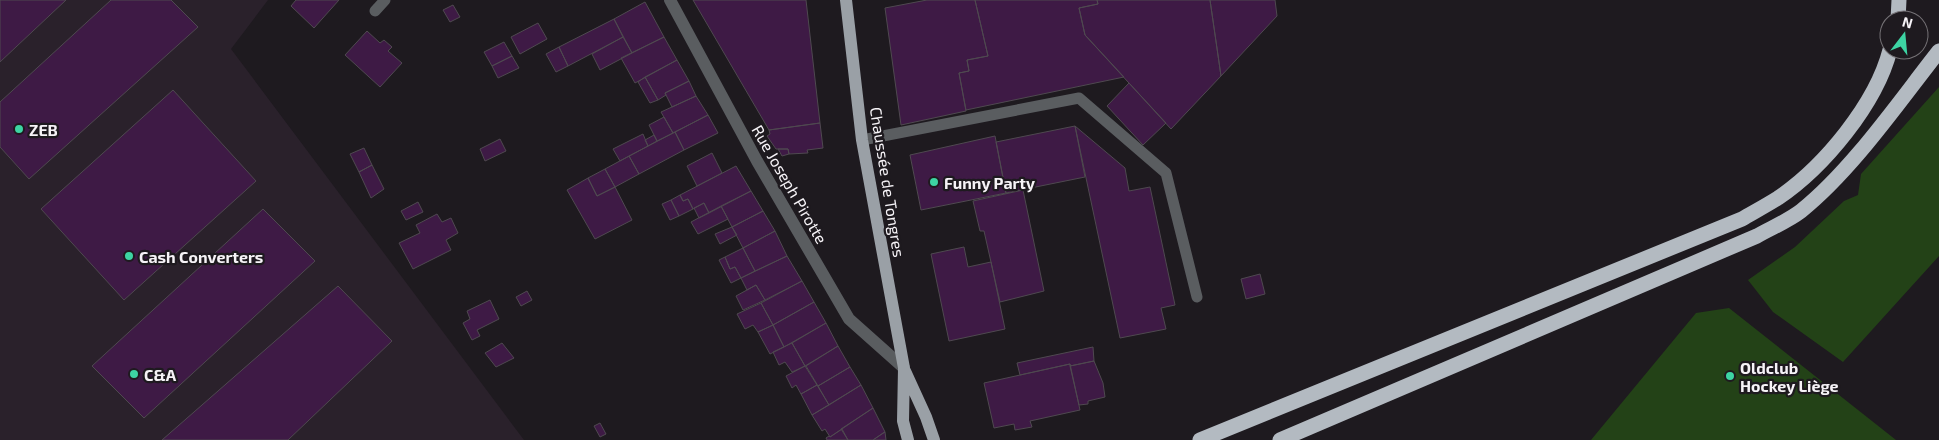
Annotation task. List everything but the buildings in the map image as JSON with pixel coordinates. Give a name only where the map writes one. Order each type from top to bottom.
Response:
[{"type":"highway","points":[[1280,440],[1757,236],[1800,212],[1835,179],[1939,51]]},
{"type":"highway","points":[[1200,440],[1742,219],[1778,198],[1811,171],[1844,136],[1869,98],[1886,60]]},
{"type":"main road","name":"Chaussée de Tongres","points":[[848,0],[862,140],[904,368],[903,421],[908,440]]},
{"type":"main road","name":"Chaussée de Tongres","points":[[904,368],[934,440]]},
{"type":"street","name":"Rue Joseph Pirotte","points":[[670,0],[758,161],[849,319],[904,368]]},
{"type":"lane","points":[[375,11],[385,0]]},
{"type":"lane","points":[[862,140],[1079,98],[1166,173],[1197,297]]},
{"type":"shaded area","points":[[0,0],[268,0],[231,49],[524,440],[0,440]]},
{"type":"green space","points":[[1939,87],[1939,256],[1843,362],[1773,312],[1748,280],[1795,247],[1844,201],[1858,195],[1861,174]]},
{"type":"green space","name":"Oldclub Hockey Liège","points":[[1729,308],[1896,440],[1591,440],[1696,313]]},
{"type":"place","name":"ZEB","points":[[19,129]]},
{"type":"place","name":"Funny Party","points":[[934,182]]},
{"type":"place","name":"Cash Converters","points":[[129,256]]},
{"type":"place","name":"C&A","points":[[134,374]]},
{"type":"place","name":"Oldclub Hockey Liège","points":[[1730,376]]}]
